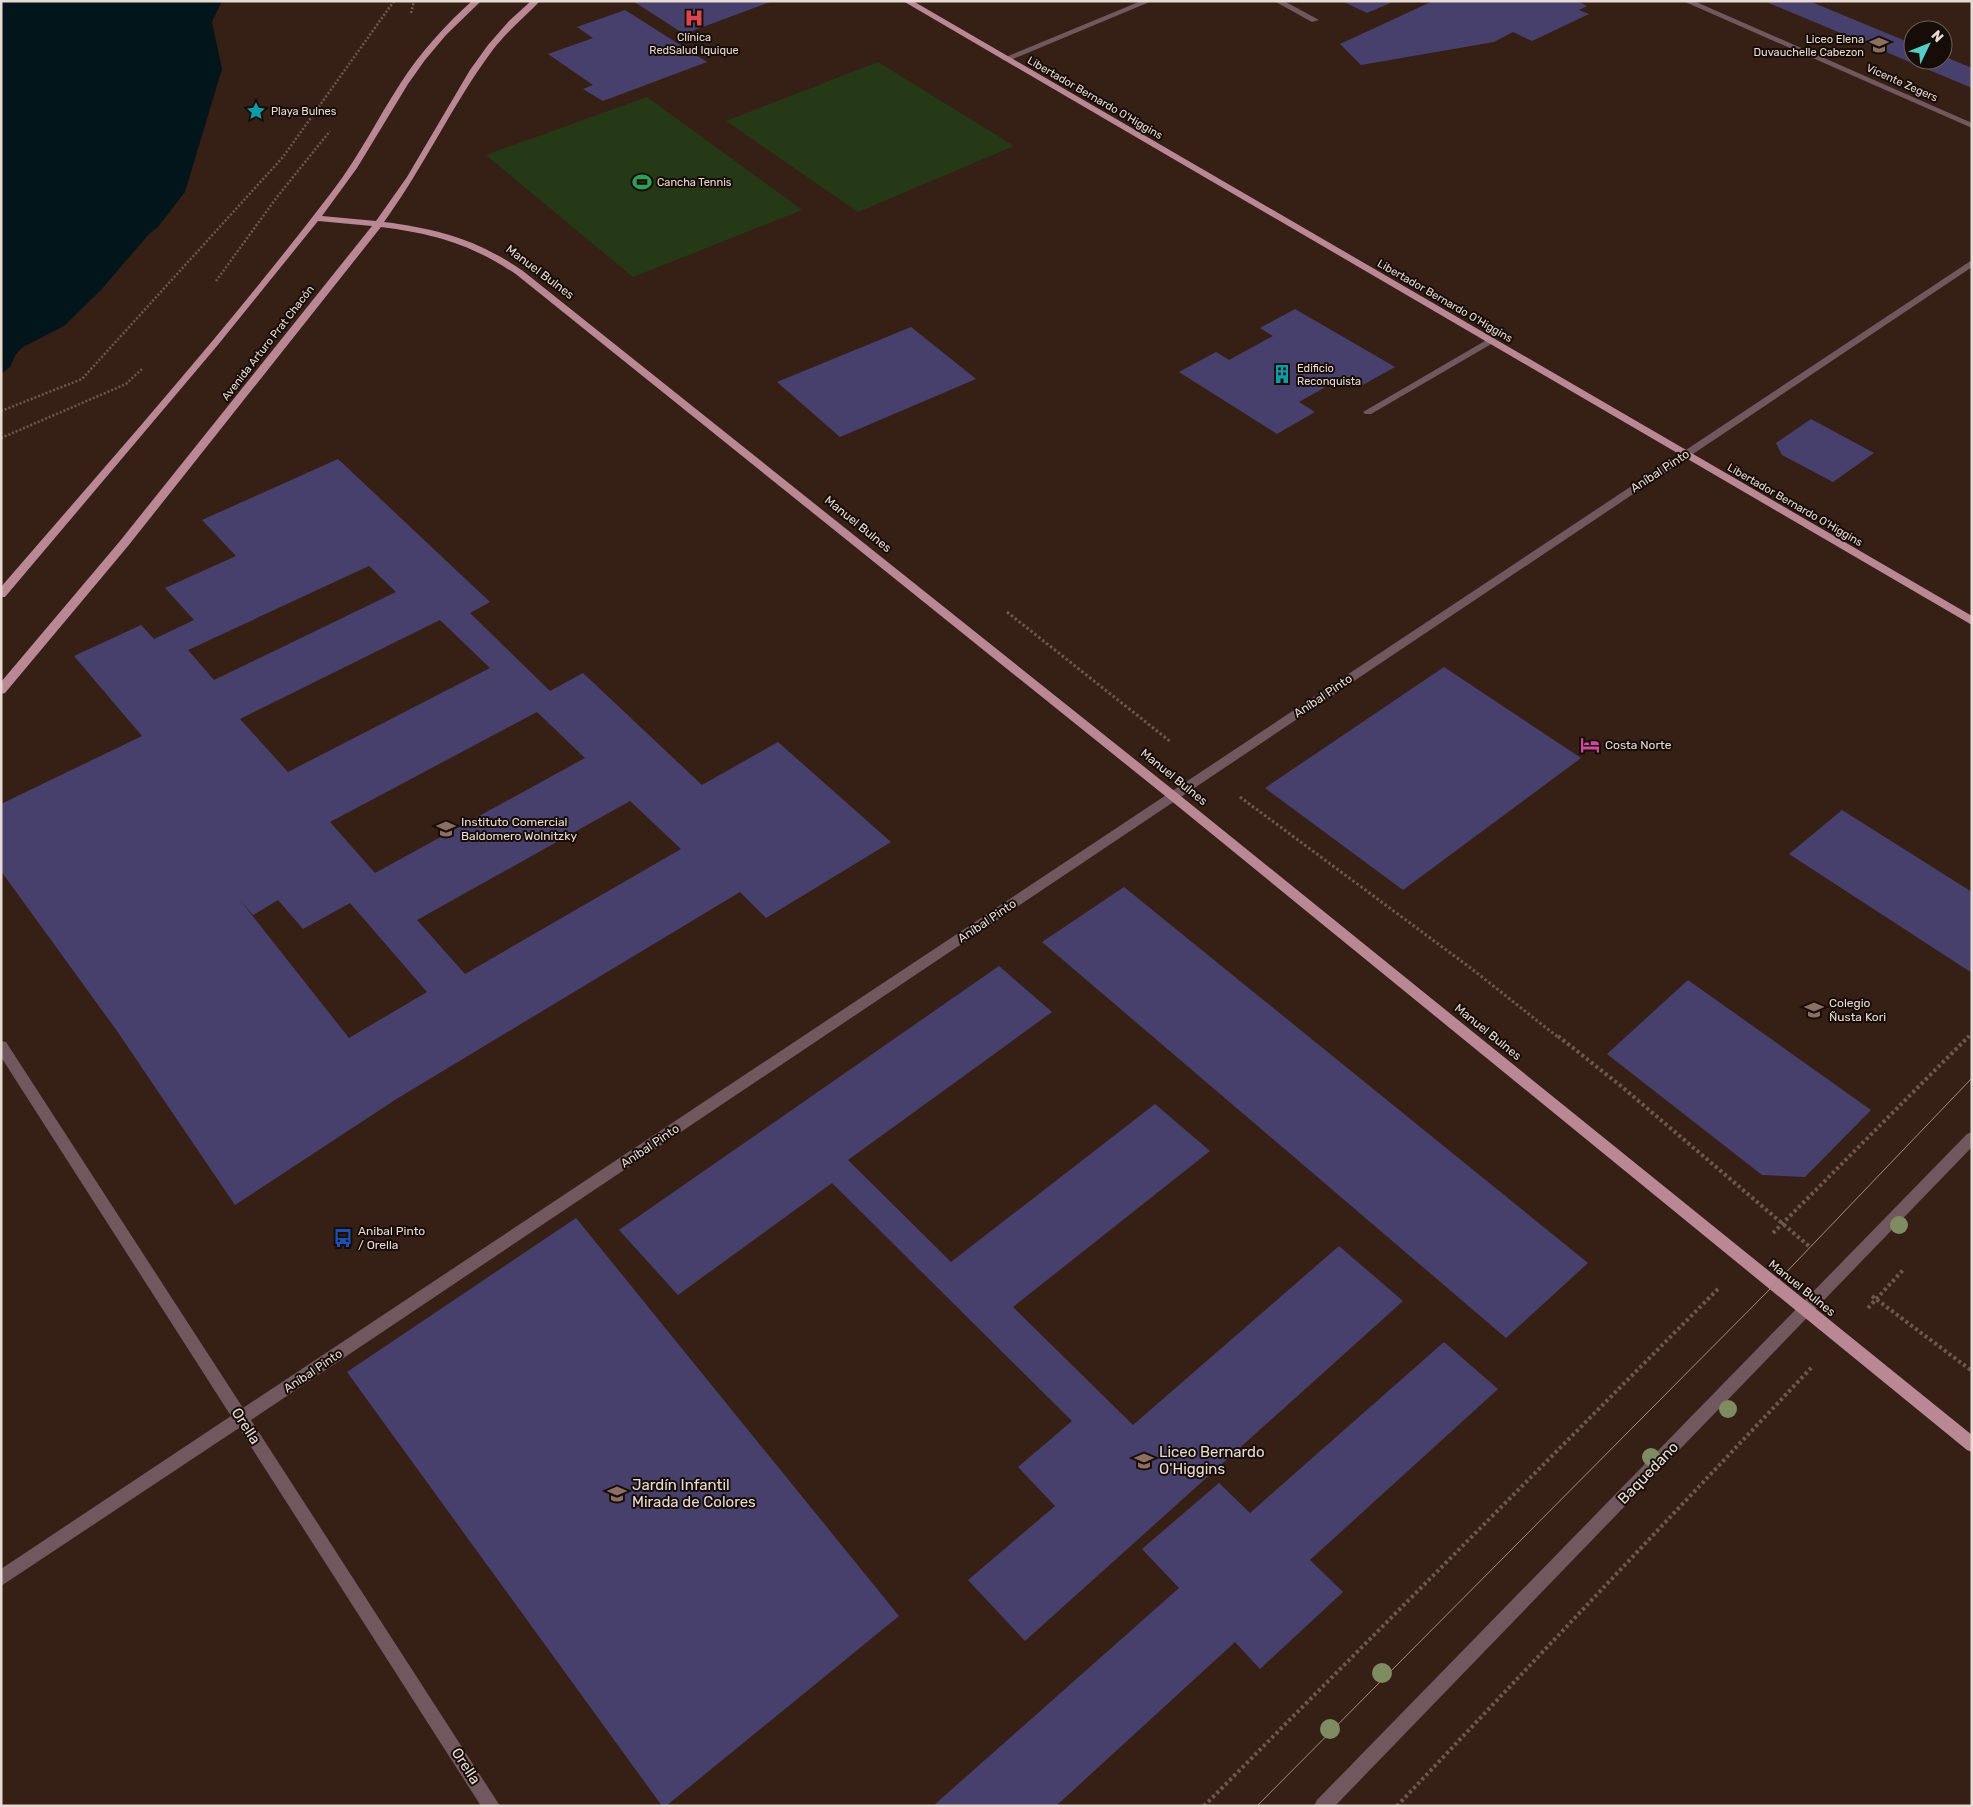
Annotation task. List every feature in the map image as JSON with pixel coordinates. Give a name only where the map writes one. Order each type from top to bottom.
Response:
[{"type":"main road","points":[[1,594],[199,361],[316,218],[361,157],[412,71],[446,30],[477,1]]},
{"type":"main road","name":"Avenida Arturo Prat Chacón","points":[[1,690],[134,531],[378,224],[425,155],[464,83],[481,58],[501,33],[536,1]]},
{"type":"main road","name":"Libertador Bernardo O'Higgins","points":[[907,1],[1972,621]]},
{"type":"main road","name":"Manuel Bulnes","points":[[316,218],[404,227],[450,237],[475,246],[520,273],[1173,796],[1972,1445]]},
{"type":"street","points":[[1005,59],[1148,1]]},
{"type":"street","points":[[1278,1],[1315,20]]},
{"type":"street","name":"Vicente Zegers","points":[[1687,1],[1972,126]]},
{"type":"street","name":"Aníbal Pinto","points":[[1,1578],[1972,263]]},
{"type":"street","points":[[1368,412],[1490,341]]},
{"type":"street","name":"Orella","points":[[1,1046],[491,1806]]},
{"type":"street","name":"Baquedano","points":[[1323,1806],[1972,1138]]},
{"type":"path","points":[[1,411],[82,379],[283,157],[394,1]]},
{"type":"path","points":[[411,15],[414,1]]},
{"type":"path","points":[[214,284],[277,197],[332,129]]},
{"type":"path","points":[[1,438],[126,384],[147,364]]},
{"type":"path","points":[[1204,1806],[1972,1033]]},
{"type":"path","points":[[1397,1806],[1906,1266]]},
{"type":"green space","points":[[878,62],[1014,146],[858,212],[726,121]]},
{"type":"green space","name":"Cancha Tennis","points":[[647,97],[802,210],[633,277],[486,155]]},
{"type":"shaded area","points":[[1,1],[222,1],[212,22],[222,69],[185,192],[158,227],[150,233],[101,290],[64,326],[23,347],[16,354],[10,367],[1,374]]},
{"type":"building","name":"Clínica RedSalud Iquique","points":[[633,1],[773,1],[684,34]]},
{"type":"building","points":[[1342,1],[1395,1],[1367,13]]},
{"type":"building","points":[[1433,1],[1578,1],[1587,6],[1579,10],[1589,14],[1532,41],[1513,32],[1494,42],[1361,65],[1340,44]]},
{"type":"building","points":[[1764,1],[1809,1],[1903,40],[1903,59]]},
{"type":"building","points":[[625,10],[707,62],[603,101],[583,89],[593,85],[548,54],[593,38],[577,27]]},
{"type":"building","points":[[1953,60],[1972,68],[1972,88],[1929,70],[1953,70]]},
{"type":"building","name":"Edificio Reconquista","points":[[1295,309],[1395,367],[1359,387],[1343,377],[1299,402],[1315,412],[1277,434],[1179,372],[1216,352],[1229,360],[1273,336],[1260,328]]},
{"type":"building","points":[[911,327],[976,379],[840,437],[777,382]]},
{"type":"building","points":[[1811,419],[1874,453],[1833,482],[1782,455],[1776,443]]},
{"type":"building","points":[[338,459],[490,602],[470,613],[550,691],[583,673],[702,785],[778,742],[891,842],[766,918],[740,892],[398,1098],[235,1205],[117,1031],[1,871],[1,804],[142,736],[74,656],[141,625],[154,639],[194,620],[165,588],[236,556],[202,520]],"holes":[[[369,566],[396,592],[214,680],[188,650]],[[440,620],[490,668],[288,772],[240,719]],[[537,712],[585,758],[375,873],[330,822]],[[630,801],[681,849],[465,974],[417,920]],[[240,900],[253,915],[278,900],[303,929],[350,903],[427,992],[349,1038]]]},
{"type":"building","points":[[1444,667],[1581,758],[1403,890],[1265,788]]},
{"type":"building","points":[[1842,810],[1972,892],[1972,973],[1789,854]]},
{"type":"building","points":[[1124,887],[1588,1263],[1506,1338],[1042,942]]},
{"type":"building","points":[[999,966],[1052,1012],[848,1160],[951,1262],[1155,1104],[1210,1151],[1013,1307],[1133,1425],[1339,1246],[1403,1301],[1025,1641],[968,1580],[1055,1506],[1018,1467],[1072,1421],[832,1183],[678,1295],[619,1230]]},
{"type":"building","points":[[1688,980],[1871,1110],[1805,1177],[1762,1175],[1607,1054]]},
{"type":"building","name":"Jardín Infantil Mirada de Colores","points":[[576,1218],[899,1616],[666,1806],[662,1806],[347,1372]]},
{"type":"building","points":[[1444,1342],[1498,1389],[1310,1560],[1343,1592],[1260,1669],[1235,1642],[1056,1806],[933,1806],[1179,1588],[1142,1549],[1219,1483],[1250,1513]]},
{"type":"tram line","points":[[1257,1806],[1774,1285],[1972,1078]]},
{"type":"place","name":"Clínica RedSalud Iquique","points":[[694,18]]},
{"type":"place","name":"Liceo Elena Duvauchelle Cabezon","points":[[1879,45]]},
{"type":"place","name":"Playa Bulnes","points":[[256,111]]},
{"type":"place","name":"Cancha Tennis","points":[[642,182]]},
{"type":"place","name":"Edificio Reconquista","points":[[1282,374]]},
{"type":"place","name":"Costa Norte","points":[[1590,745]]},
{"type":"place","name":"Instituto Comercial Baldomero Wolnitzky","points":[[446,829]]},
{"type":"place","name":"Colegio Ñusta Kori","points":[[1814,1010]]},
{"type":"place","name":"Anibal Pinto / Orella","points":[[343,1238]]},
{"type":"place","name":"Liceo Bernardo O'Higgins","points":[[1144,1461]]},
{"type":"place","name":"Jardín Infantil Mirada de Colores","points":[[617,1494]]}]
